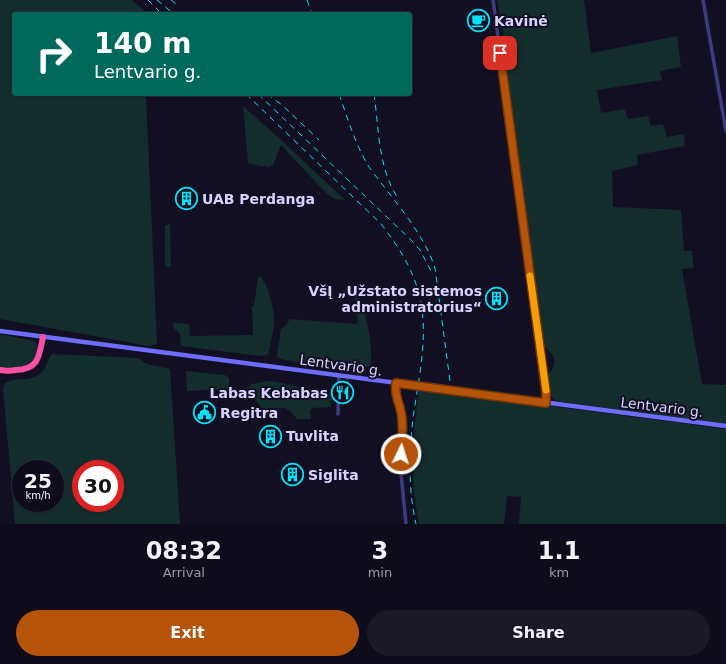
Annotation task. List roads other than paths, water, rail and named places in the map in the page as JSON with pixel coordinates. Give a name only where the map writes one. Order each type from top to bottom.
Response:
[{"type":"highway","points":[[2,372],[26,369],[34,365],[39,355],[43,337]]},
{"type":"main road","name":"Lentvario g.","points":[[2,331],[726,426]]},
{"type":"street","points":[[493,0],[546,392],[546,403]]},
{"type":"street","points":[[703,0],[726,132]]},
{"type":"street","points":[[338,414],[339,376]]},
{"type":"street","points":[[396,383],[396,396],[401,412],[402,423],[401,472],[406,524]]},
{"type":"railway","points":[[148,0],[160,12]]},
{"type":"railway","points":[[157,0],[172,12]]},
{"type":"railway","points":[[171,0],[176,4]]},
{"type":"railway","points":[[307,0],[311,12]]},
{"type":"railway","points":[[248,96],[381,224],[403,256],[415,281],[418,290],[423,322],[422,354],[413,418],[410,458],[410,484],[416,524]]},
{"type":"railway","points":[[260,96],[412,241],[420,250],[431,271]]},
{"type":"railway","points":[[270,96],[282,105],[319,140]]},
{"type":"railway","points":[[340,96],[352,131],[369,167],[397,203],[415,229],[430,255],[435,268],[450,381]]},
{"type":"railway","points":[[374,96],[380,148],[383,161],[391,187],[398,198]]},
{"type":"place","name":"Kavinė","points":[[478,21]]},
{"type":"place","name":"UAB Perdanga","points":[[187,199]]},
{"type":"place","name":"VšĮ „Užstato sistemos administratorius“","points":[[497,299]]},
{"type":"place","name":"Labas Kebabas","points":[[343,393]]},
{"type":"place","name":"Regitra","points":[[204,413]]},
{"type":"place","name":"Tuvlita","points":[[270,436]]},
{"type":"place","name":"Siglita","points":[[292,475]]}]
